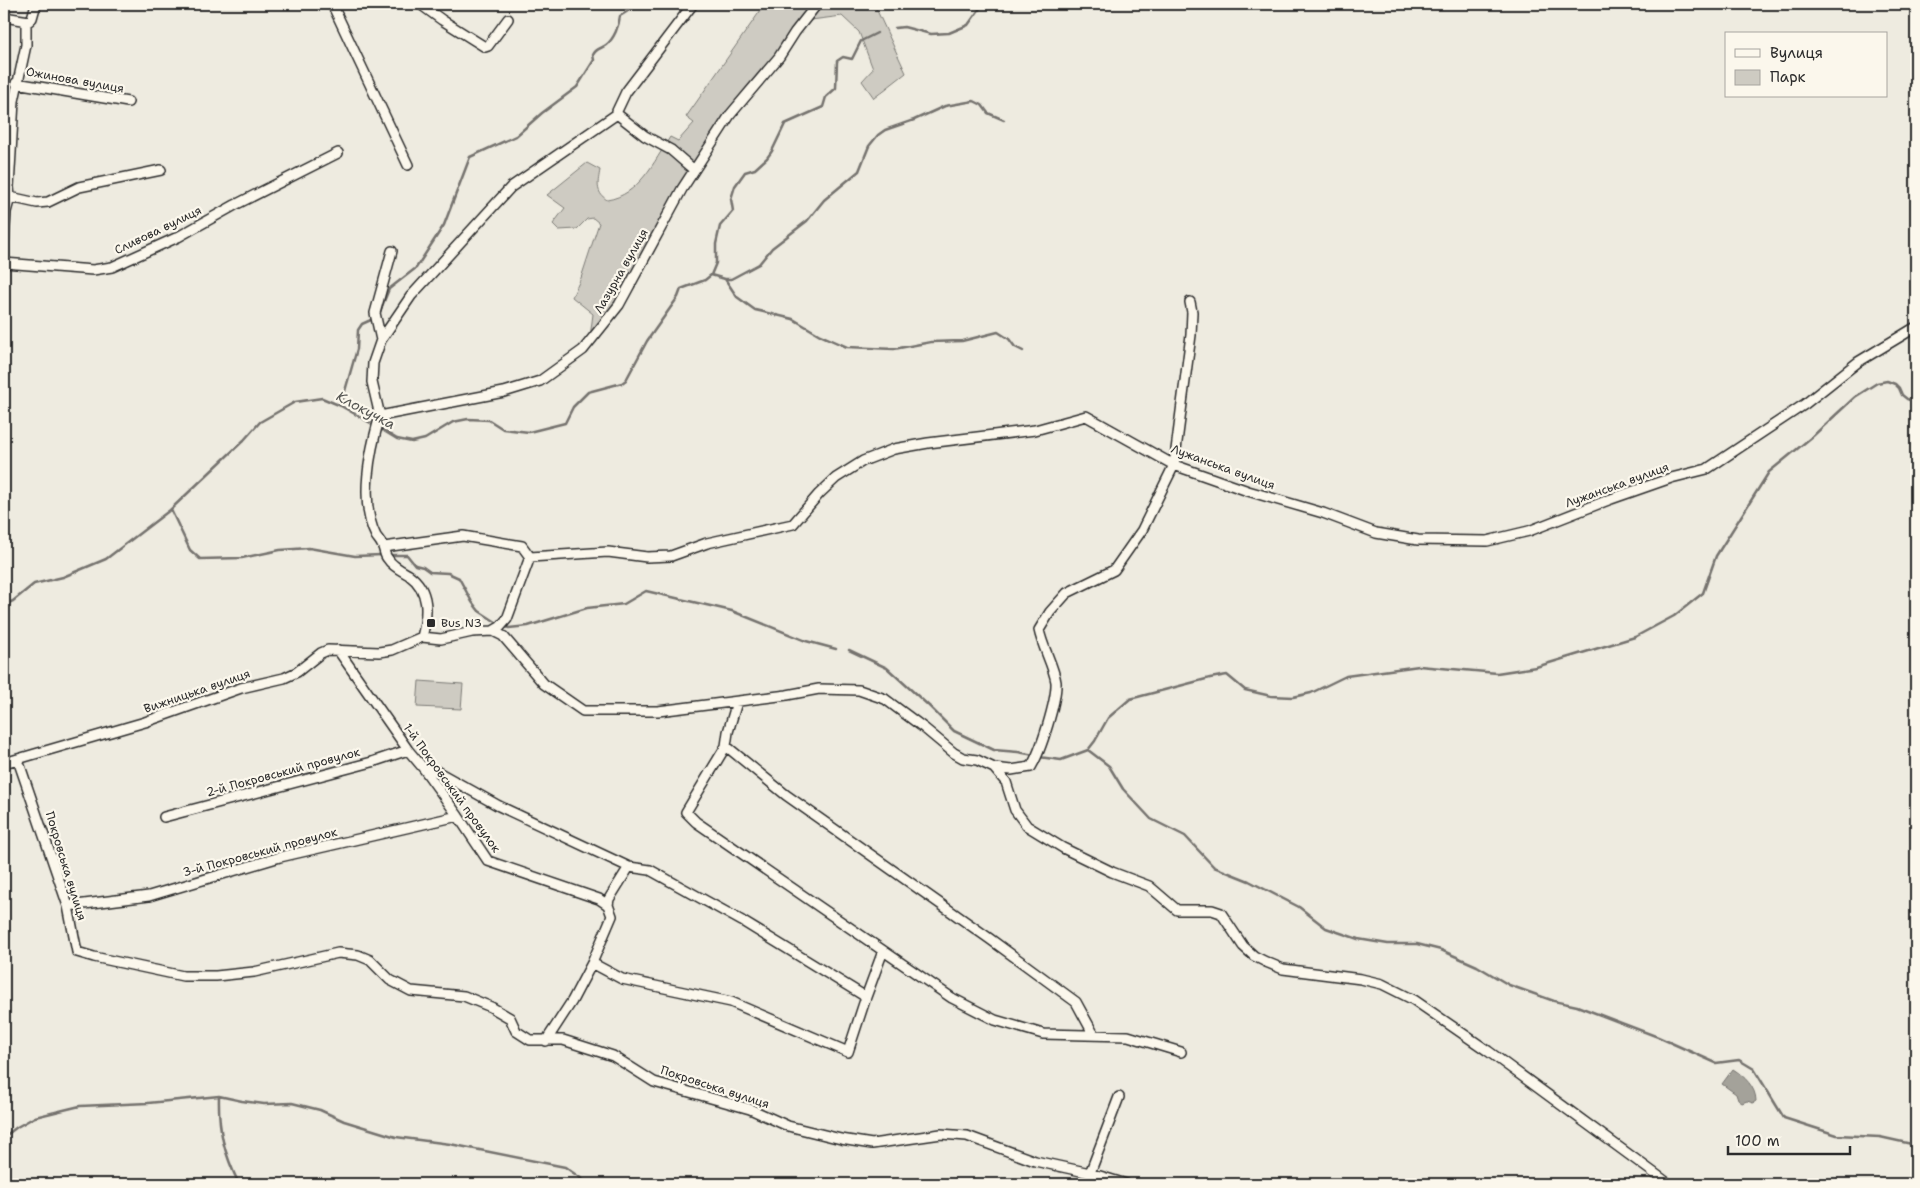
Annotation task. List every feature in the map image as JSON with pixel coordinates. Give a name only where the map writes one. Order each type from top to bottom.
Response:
[{"type":"street","points":[[4,17],[26,21],[32,18],[36,4]]},
{"type":"street","points":[[332,4],[408,165]]},
{"type":"street","points":[[420,4],[485,47],[488,46],[508,19]]},
{"type":"street","points":[[617,114],[617,108],[626,92],[693,4]]},
{"type":"street","name":"Лазурна вулиця","points":[[379,420],[504,392],[540,381],[575,357],[619,305],[694,170],[730,115],[784,50],[817,4]]},
{"type":"street","points":[[4,242],[6,212],[10,197],[13,109],[16,83],[26,45],[26,21]]},
{"type":"street","name":"Ожинова вулиця","points":[[16,83],[128,102]]},
{"type":"street","points":[[617,114],[640,132],[671,150],[694,170]]},
{"type":"street","points":[[384,549],[463,536],[522,546],[530,557],[507,619],[496,629],[441,638],[422,637],[426,622],[426,598],[416,581],[388,561],[376,535],[367,499],[375,434],[379,420],[372,382],[373,363],[381,340],[411,296],[511,187],[617,114]]},
{"type":"street","name":"Сливова вулиця","points":[[4,263],[93,270],[112,266],[178,238],[227,209],[338,153]]},
{"type":"street","points":[[10,197],[37,203],[48,202],[79,187],[161,170]]},
{"type":"street","points":[[381,340],[375,317],[392,251]]},
{"type":"street","points":[[496,629],[544,684],[584,711],[658,711],[737,702],[819,688],[858,690],[885,699],[963,758],[977,760],[994,768],[1011,770],[1031,766],[1037,756],[1047,726],[1056,682],[1039,630],[1050,612],[1068,593],[1114,570],[1142,530],[1174,465],[1191,335],[1192,312],[1190,302]]},
{"type":"street","name":"Лужанська вулиця","points":[[530,557],[608,552],[647,557],[672,556],[708,543],[793,524],[830,482],[852,467],[874,456],[928,443],[1035,430],[1086,416],[1174,465],[1248,491],[1323,513],[1376,533],[1418,540],[1487,541],[1529,531],[1671,478],[1707,469],[1805,404],[1868,356],[1916,327]]},
{"type":"street","name":"Вижницька вулиця","points":[[4,764],[145,722],[241,688],[284,678],[297,672],[321,653],[328,650],[380,652],[392,650],[422,637]]},
{"type":"street","name":"1-й Покровський провулок","points":[[338,650],[408,750],[458,816],[488,861],[599,899],[608,904]]},
{"type":"street","points":[[737,702],[726,746],[686,812],[704,828],[952,998],[995,1020],[1043,1034],[1128,1036],[1181,1052]]},
{"type":"street","points":[[726,746],[786,795],[1076,1002],[1094,1035]]},
{"type":"street","name":"2-й Покровський провулок","points":[[164,817],[372,762],[408,750]]},
{"type":"street","name":"Покровська вулиця","points":[[18,760],[68,906],[77,952],[183,976],[216,976],[254,972],[338,953],[358,955],[370,960],[390,980],[411,991],[464,996],[491,1007],[510,1018],[516,1031],[530,1040],[563,1040],[613,1056],[654,1082],[750,1109],[788,1126],[841,1139],[872,1144],[941,1134],[967,1136],[1035,1161],[1090,1173],[1126,1184]]},
{"type":"street","points":[[424,769],[429,767],[499,806],[629,867],[650,870],[742,921],[866,997]]},
{"type":"street","points":[[994,768],[1006,782],[1015,810],[1027,826],[1063,848],[1112,872],[1149,886],[1177,910],[1212,910],[1221,913],[1243,946],[1254,956],[1266,962],[1283,969],[1361,979],[1382,984],[1414,1000],[1488,1051],[1669,1184]]},
{"type":"street","name":"3-й Покровський провулок","points":[[68,906],[149,896],[280,858],[458,816]]},
{"type":"street","points":[[546,1041],[572,1001],[592,963],[612,916],[608,904],[609,899],[629,867]]},
{"type":"street","points":[[592,963],[622,979],[731,1002],[848,1052],[883,951]]},
{"type":"street","points":[[1090,1173],[1119,1097]]},
{"type":"green space","points":[[765,4],[874,4],[906,73],[874,98],[862,81],[873,69],[859,32],[842,16],[811,20],[717,136],[682,189],[626,298],[596,342],[590,337],[593,314],[572,297],[581,278],[599,223],[593,218],[587,219],[577,229],[559,230],[553,224],[565,208],[547,195],[587,163],[600,170],[599,190],[607,200],[628,192],[651,167],[670,137],[678,141],[694,123],[686,117]]},
{"type":"green space","points":[[419,681],[463,684],[461,709],[417,707]]},
{"type":"shaded area","points":[[1733,1069],[1752,1087],[1756,1101],[1753,1103],[1747,1101],[1742,1103],[1738,1100],[1736,1094],[1722,1084]]},
{"type":"waterway","points":[[378,316],[389,289],[416,268],[444,225],[470,157],[516,136],[542,113],[577,87],[594,60],[594,53],[606,45],[614,36],[620,16],[628,11],[633,4]]},
{"type":"waterway","name":"Клокучка","points":[[895,28],[904,27],[931,34],[949,33],[968,25],[983,4]]},
{"type":"waterway","name":"Клокучка","points":[[379,428],[397,439],[412,442],[425,439],[453,422],[468,419],[489,420],[503,429],[529,432],[565,423],[573,407],[588,392],[622,383],[626,380],[647,341],[678,297],[681,289],[705,280],[711,275],[716,263],[716,244],[720,226],[733,211],[731,199],[735,186],[745,172],[755,169],[767,158],[785,124],[823,107],[826,97],[836,88],[837,61],[843,57],[852,59],[861,41],[877,33]]},
{"type":"waterway","points":[[725,279],[731,279],[759,264],[772,248],[807,221],[824,200],[859,171],[869,146],[885,130],[945,106],[974,101],[982,105],[988,113],[1004,120]]},
{"type":"waterway","points":[[711,275],[725,279],[737,297],[755,310],[793,319],[820,335],[847,347],[894,349],[931,342],[962,341],[998,332],[1009,339],[1015,347],[1023,351]]},
{"type":"waterway","points":[[341,405],[357,349],[358,330],[362,324],[373,319]]},
{"type":"waterway","points":[[1039,757],[1061,760],[1088,750],[1108,718],[1130,699],[1210,678],[1227,675],[1245,690],[1271,696],[1293,697],[1311,693],[1346,676],[1419,666],[1497,673],[1536,667],[1635,637],[1674,616],[1703,593],[1716,556],[1769,472],[1813,436],[1855,397],[1877,383],[1887,381],[1895,384],[1907,399],[1916,402]]},
{"type":"waterway","name":"Клокучка","points":[[4,605],[13,601],[34,584],[63,577],[106,559],[170,510],[244,440],[260,422],[295,402],[322,398],[341,406],[374,425]]},
{"type":"waterway","points":[[171,510],[190,550],[200,559],[242,558],[280,550],[309,548],[355,556],[382,555]]},
{"type":"waterway","points":[[388,555],[407,555],[415,565],[423,567],[430,572],[448,573],[459,578],[479,611],[499,624]]},
{"type":"waterway","points":[[504,626],[509,628],[528,626],[587,608],[624,604],[646,591],[732,611],[806,641],[836,649]]},
{"type":"waterway","points":[[849,650],[887,668],[954,731],[994,750],[1034,755]]},
{"type":"waterway","points":[[1088,750],[1109,766],[1123,789],[1151,819],[1185,836],[1214,867],[1249,881],[1299,907],[1326,928],[1358,939],[1388,944],[1417,944],[1441,950],[1477,966],[1509,985],[1554,1001],[1577,1006],[1658,1037],[1716,1063],[1739,1060],[1754,1069],[1784,1118],[1837,1135],[1880,1137],[1916,1145]]},
{"type":"waterway","points":[[219,1096],[223,1141],[229,1162],[239,1184]]},
{"type":"waterway","points":[[4,1137],[35,1117],[80,1106],[148,1103],[219,1096],[264,1104],[292,1103],[320,1110],[344,1121],[396,1137],[450,1144],[565,1167],[589,1184]]},
{"type":"place","name":"Bus N3","points":[[431,623]]}]
